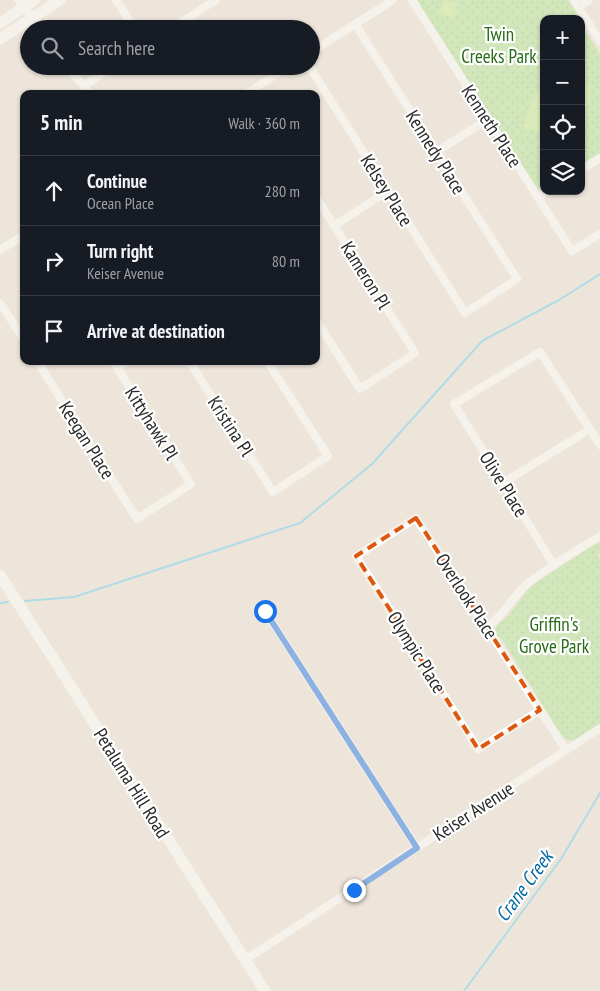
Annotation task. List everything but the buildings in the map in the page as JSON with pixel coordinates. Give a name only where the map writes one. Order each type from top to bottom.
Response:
[{"type":"main road","points":[[0,23],[21,3],[35,0]]},
{"type":"main road","points":[[29,20],[60,0]]},
{"type":"main road","points":[[0,39],[20,26]]},
{"type":"main road","name":"Petaluma Hill Road","points":[[0,576],[264,991]]},
{"type":"street","points":[[116,0],[128,20]]},
{"type":"street","points":[[185,20],[216,0]]},
{"type":"street","points":[[320,46],[393,0]]},
{"type":"street","name":"Kenneth Place","points":[[412,0],[572,251],[600,234]]},
{"type":"street","points":[[589,0],[576,3],[600,41]]},
{"type":"street","points":[[21,3],[32,18]]},
{"type":"street","name":"Kennedy Place","points":[[355,24],[517,279],[465,312]]},
{"type":"street","points":[[74,75],[88,90]]},
{"type":"street","points":[[84,86],[100,75]]},
{"type":"street","points":[[253,90],[275,75]]},
{"type":"street","name":"Kelsey Place","points":[[315,75],[465,312]]},
{"type":"street","points":[[436,152],[488,119]]},
{"type":"street","points":[[585,167],[600,158]]},
{"type":"street","points":[[334,225],[388,191]]},
{"type":"street","points":[[538,198],[542,195]]},
{"type":"street","name":"Kameron Pl","points":[[320,203],[416,353],[360,389],[320,326]]},
{"type":"street","points":[[0,250],[20,238]]},
{"type":"street","points":[[0,303],[20,334]]},
{"type":"street","name":"Olive Place","points":[[554,565],[454,404],[540,352],[590,429]]},
{"type":"street","name":"Keegan Place","points":[[40,365],[137,519],[191,484]]},
{"type":"street","name":"Kittyhawk Pl","points":[[116,365],[191,484]]},
{"type":"street","name":"Kristina Pl","points":[[192,365],[273,492],[328,456],[270,365]]},
{"type":"street","points":[[503,483],[590,429],[600,445]]},
{"type":"street","name":"Overlook Place","points":[[356,556],[416,518],[566,750]]},
{"type":"street","points":[[487,627],[494,622],[524,586],[600,536]]},
{"type":"street","name":"Olympic Place","points":[[356,556],[478,749],[540,710]]},
{"type":"street","points":[[265,611],[417,848]]},
{"type":"street","name":"Keiser Avenue","points":[[245,960],[600,728]]},
{"type":"highlighted area","points":[[416,518],[540,710],[478,749],[356,556]]},
{"type":"green space","name":"Twin Creeks Park","points":[[417,0],[568,0],[577,15],[540,15],[540,188],[535,185]]},
{"type":"green space","points":[[444,0],[458,4],[453,19],[439,13]]},
{"type":"green space","name":"Twin Creeks Park","points":[[585,30],[600,54],[600,153],[585,162]]},
{"type":"green space","points":[[585,83],[592,86],[585,115]]},
{"type":"green space","points":[[539,93],[540,132],[524,128],[530,106]]},
{"type":"green space","name":"Griffin's Grove Park","points":[[600,541],[600,553],[597,555],[600,560],[600,724],[574,741],[563,738],[501,638],[497,636],[495,630],[531,586]]},
{"type":"waterway","points":[[25,601],[74,597],[300,523],[372,464],[482,341],[559,300],[600,274]]},
{"type":"waterway","points":[[0,603],[8,602]]},
{"type":"waterway","name":"Crane Creek","points":[[464,991],[561,859],[600,793]]},
{"type":"route","points":[[265,611],[417,848],[354,890]]}]
